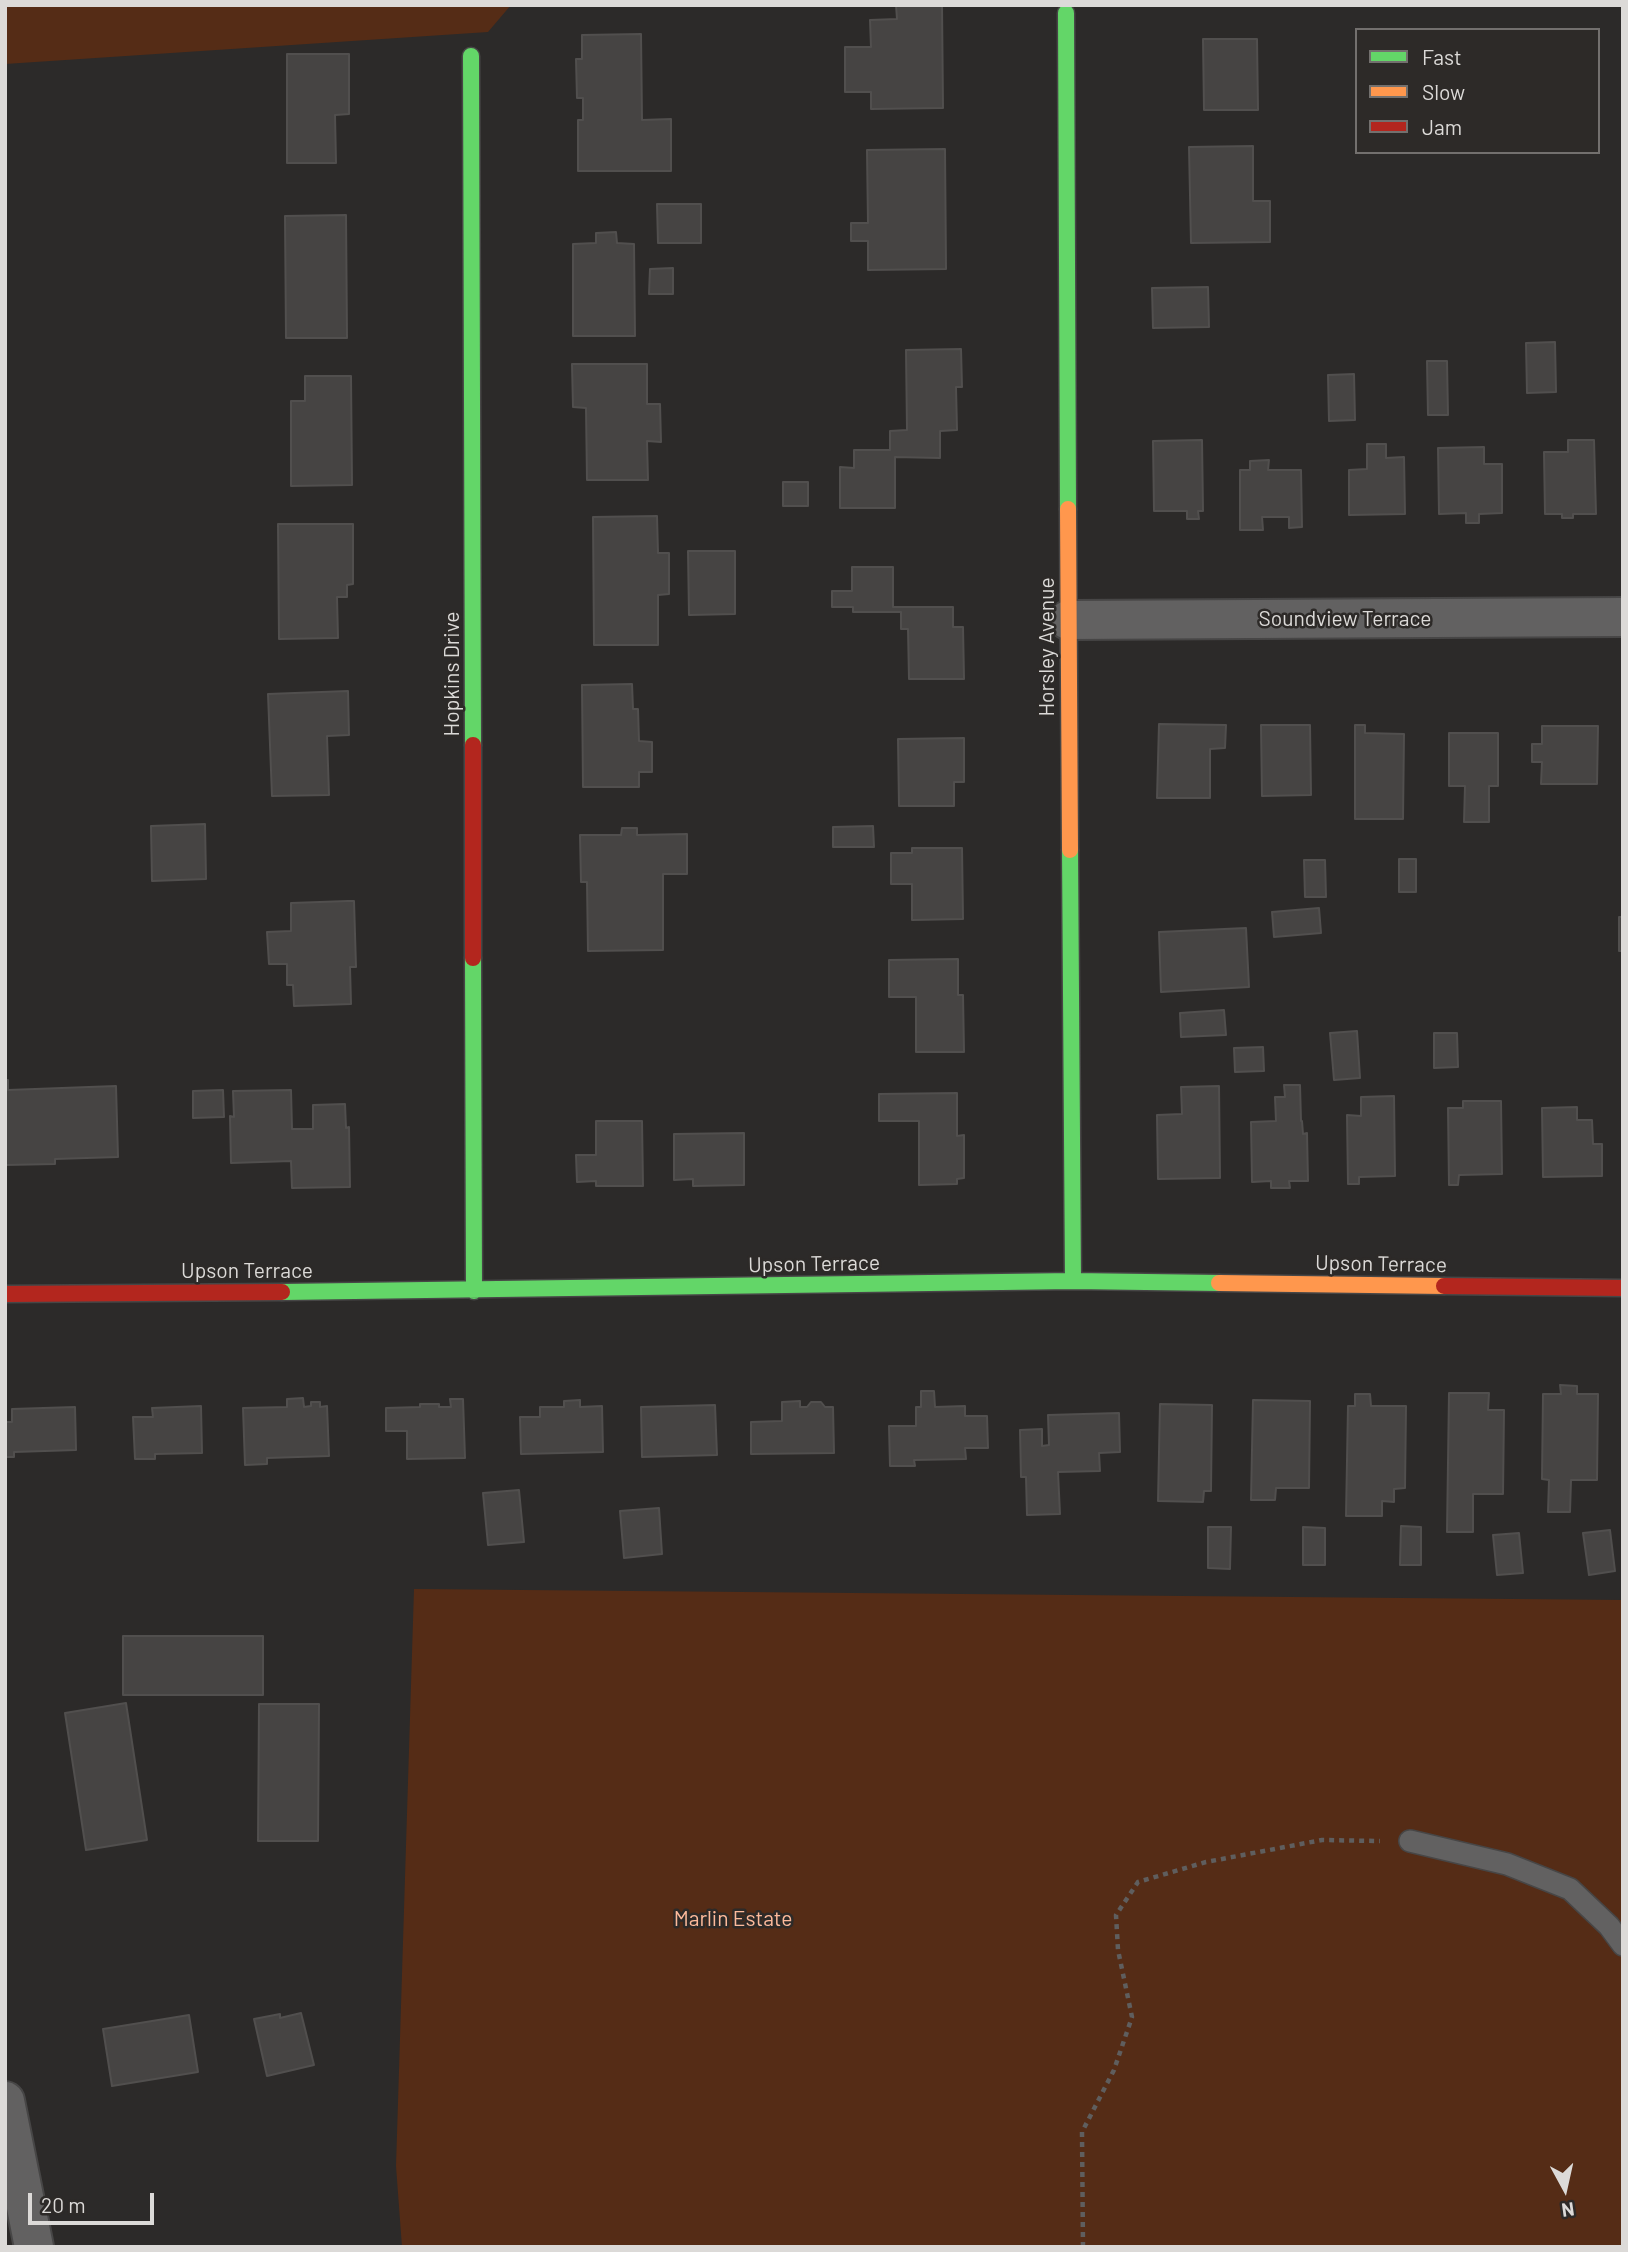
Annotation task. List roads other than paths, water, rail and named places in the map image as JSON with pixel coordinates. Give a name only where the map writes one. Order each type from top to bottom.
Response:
[{"type":"street","name":"Horsley Avenue","points":[[1066,13],[1073,1281]]},
{"type":"street","name":"Hopkins Drive","points":[[471,56],[474,1291]]},
{"type":"street","name":"Soundview Terrace","points":[[1068,620],[1623,617]]},
{"type":"street","name":"Upson Terrace","points":[[5,1294],[474,1291],[1073,1281],[1623,1288]]},
{"type":"street","points":[[5,2101],[34,2247]]},
{"type":"lane","points":[[1410,1841],[1507,1864],[1570,1889],[1609,1926],[1623,1945]]},
{"type":"park label","name":"Marlin Estate","points":[[733,1919]]}]
